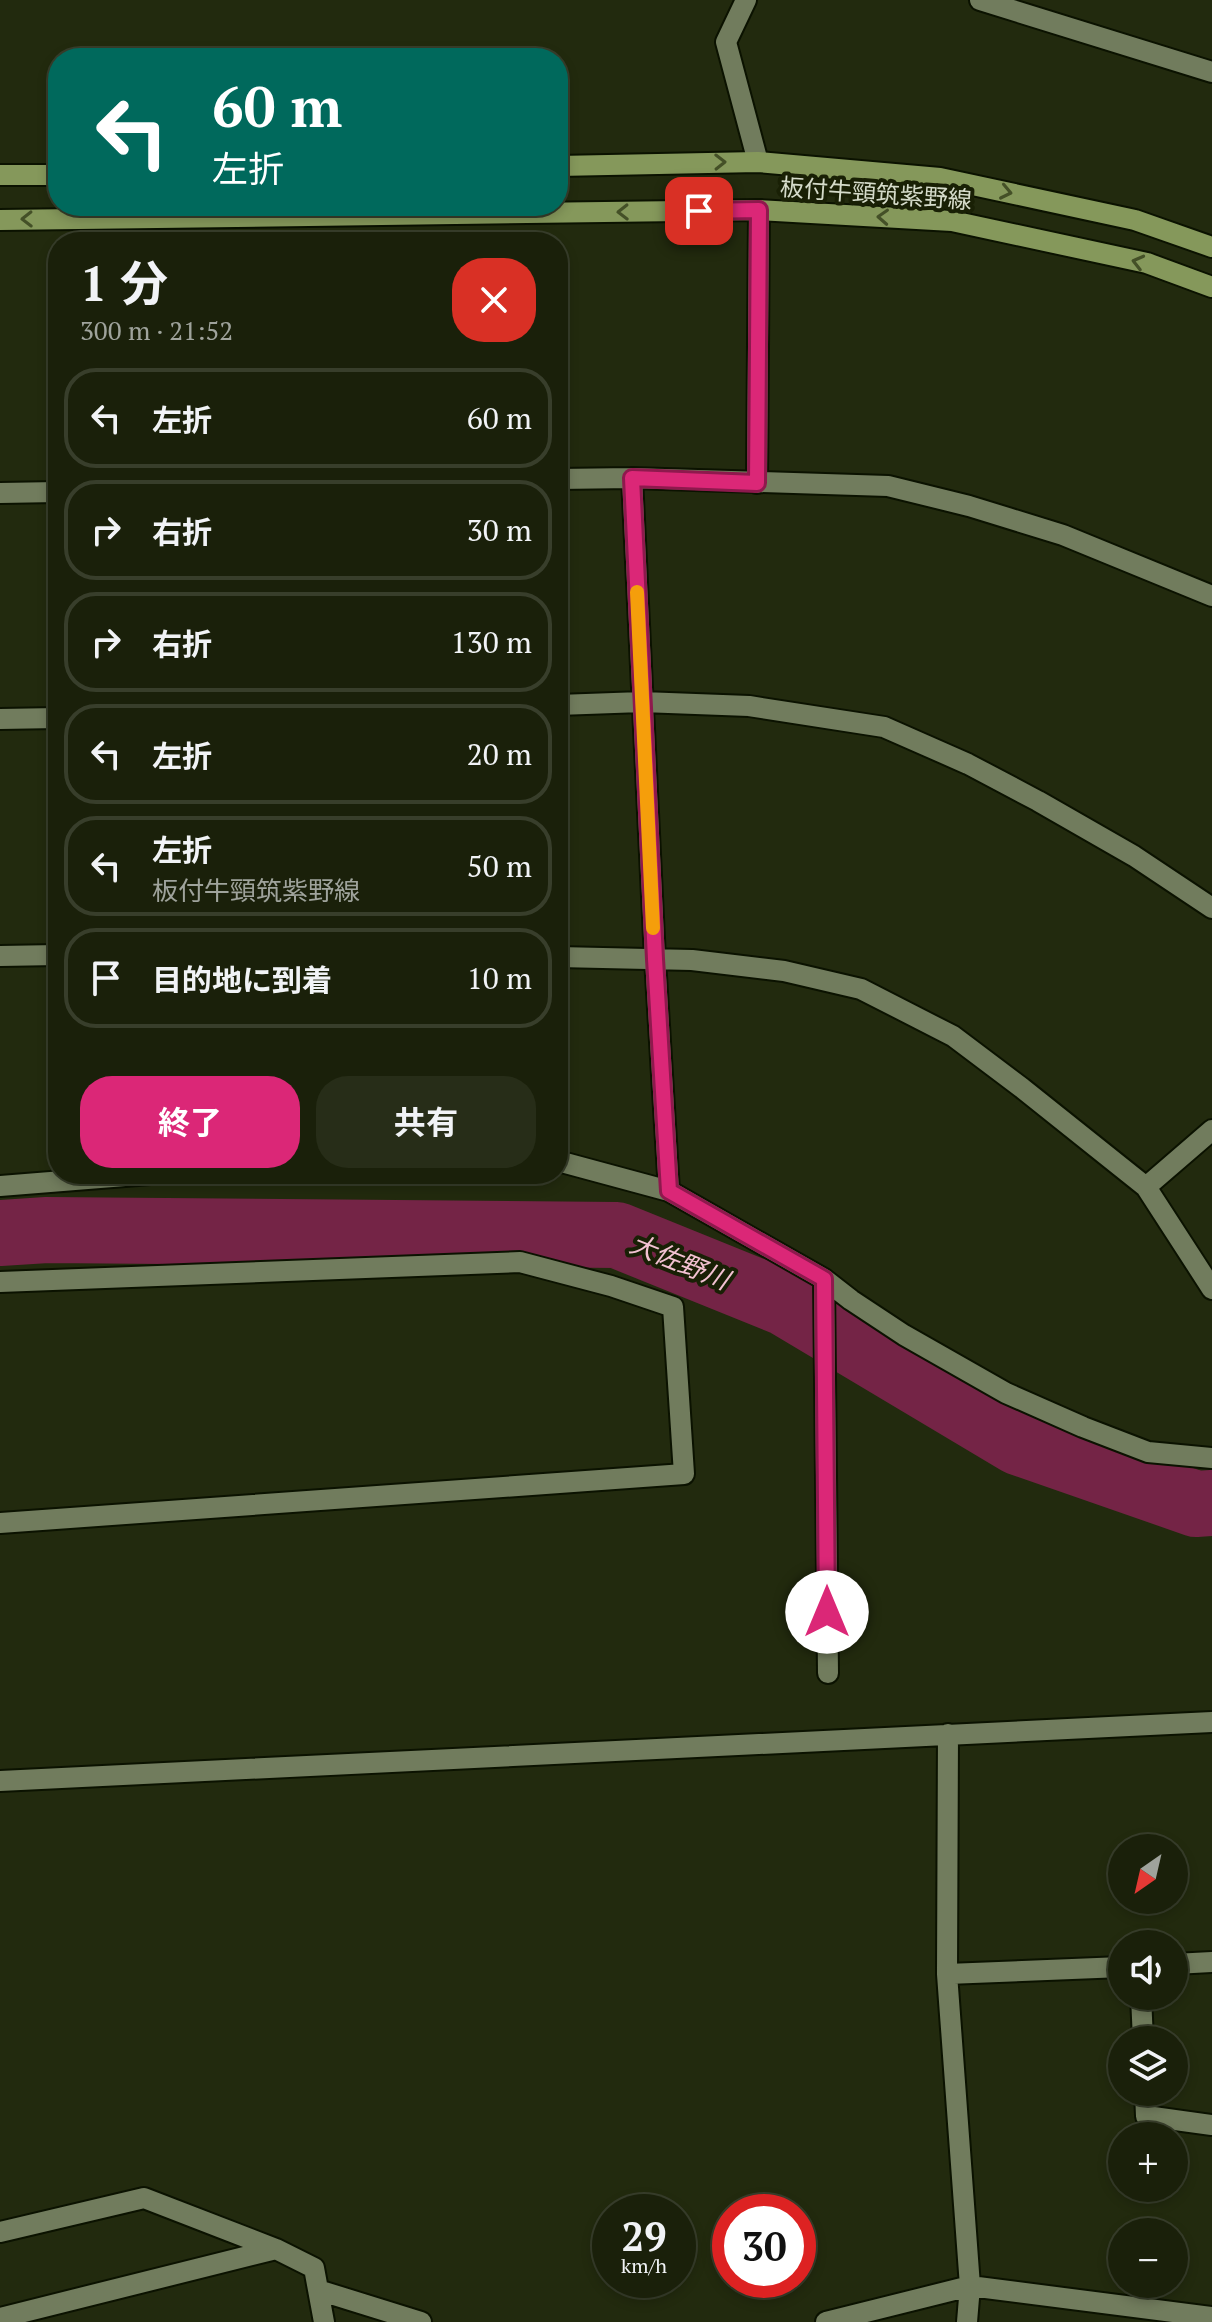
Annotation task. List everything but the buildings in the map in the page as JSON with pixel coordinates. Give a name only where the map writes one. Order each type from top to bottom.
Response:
[{"type":"main road","name":"板付牛頸筑紫野線","points":[[568,166],[758,162],[940,178],[1135,220],[1212,247]]},
{"type":"main road","points":[[0,175],[48,175]]},
{"type":"main road","name":"板付牛頸筑紫野線","points":[[568,213],[759,210],[952,221],[1147,263],[1212,287]]},
{"type":"main road","name":"板付牛頸筑紫野線","points":[[0,220],[304,216]]},
{"type":"street","points":[[746,0],[726,42],[758,162]]},
{"type":"street","points":[[980,0],[1212,72]]},
{"type":"street","points":[[757,483],[759,210]]},
{"type":"street","points":[[632,478],[669,1191]]},
{"type":"street","points":[[568,479],[888,486],[969,506],[1063,535],[1212,596]]},
{"type":"street","points":[[0,493],[48,492]]},
{"type":"street","points":[[568,705],[642,702],[749,706],[884,727],[968,764],[1038,801],[1134,856],[1212,908]]},
{"type":"street","points":[[0,719],[48,718]]},
{"type":"street","points":[[0,956],[48,955]]},
{"type":"street","points":[[568,957],[692,960],[784,971],[861,989],[953,1036],[1146,1187],[1212,1289]]},
{"type":"street","points":[[1146,1187],[1212,1130]]},
{"type":"street","points":[[568,1164],[669,1191],[824,1279],[904,1335],[1006,1393],[1148,1452],[1212,1458]]},
{"type":"street","points":[[0,1186],[48,1182]]},
{"type":"street","points":[[0,1282],[520,1262],[611,1286],[673,1307],[684,1474],[0,1523]]},
{"type":"street","points":[[824,1279],[828,1673]]},
{"type":"street","points":[[0,1781],[1212,1722]]},
{"type":"street","points":[[948,1734],[947,1974],[970,2286],[967,2322]]},
{"type":"street","points":[[1188,1963],[1212,1962]]},
{"type":"street","points":[[947,1974],[1108,1968]]},
{"type":"street","points":[[1146,2106],[1146,2116],[1212,2125]]},
{"type":"street","points":[[0,2232],[144,2198],[276,2249],[314,2268],[324,2322]]},
{"type":"street","points":[[0,2318],[276,2249]]},
{"type":"street","points":[[826,2322],[970,2286],[1212,2317]]},
{"type":"street","points":[[318,2290],[421,2322]]},
{"type":"waterway","name":"大佐野川","points":[[0,1233],[47,1230],[617,1235],[785,1303],[1018,1442],[1196,1504],[1212,1503]]},
{"type":"slow traffic","points":[[637,592],[653,928]]},
{"type":"route","points":[[699,211],[759,210],[757,483],[632,478],[669,1191],[824,1279],[827,1612]]}]
